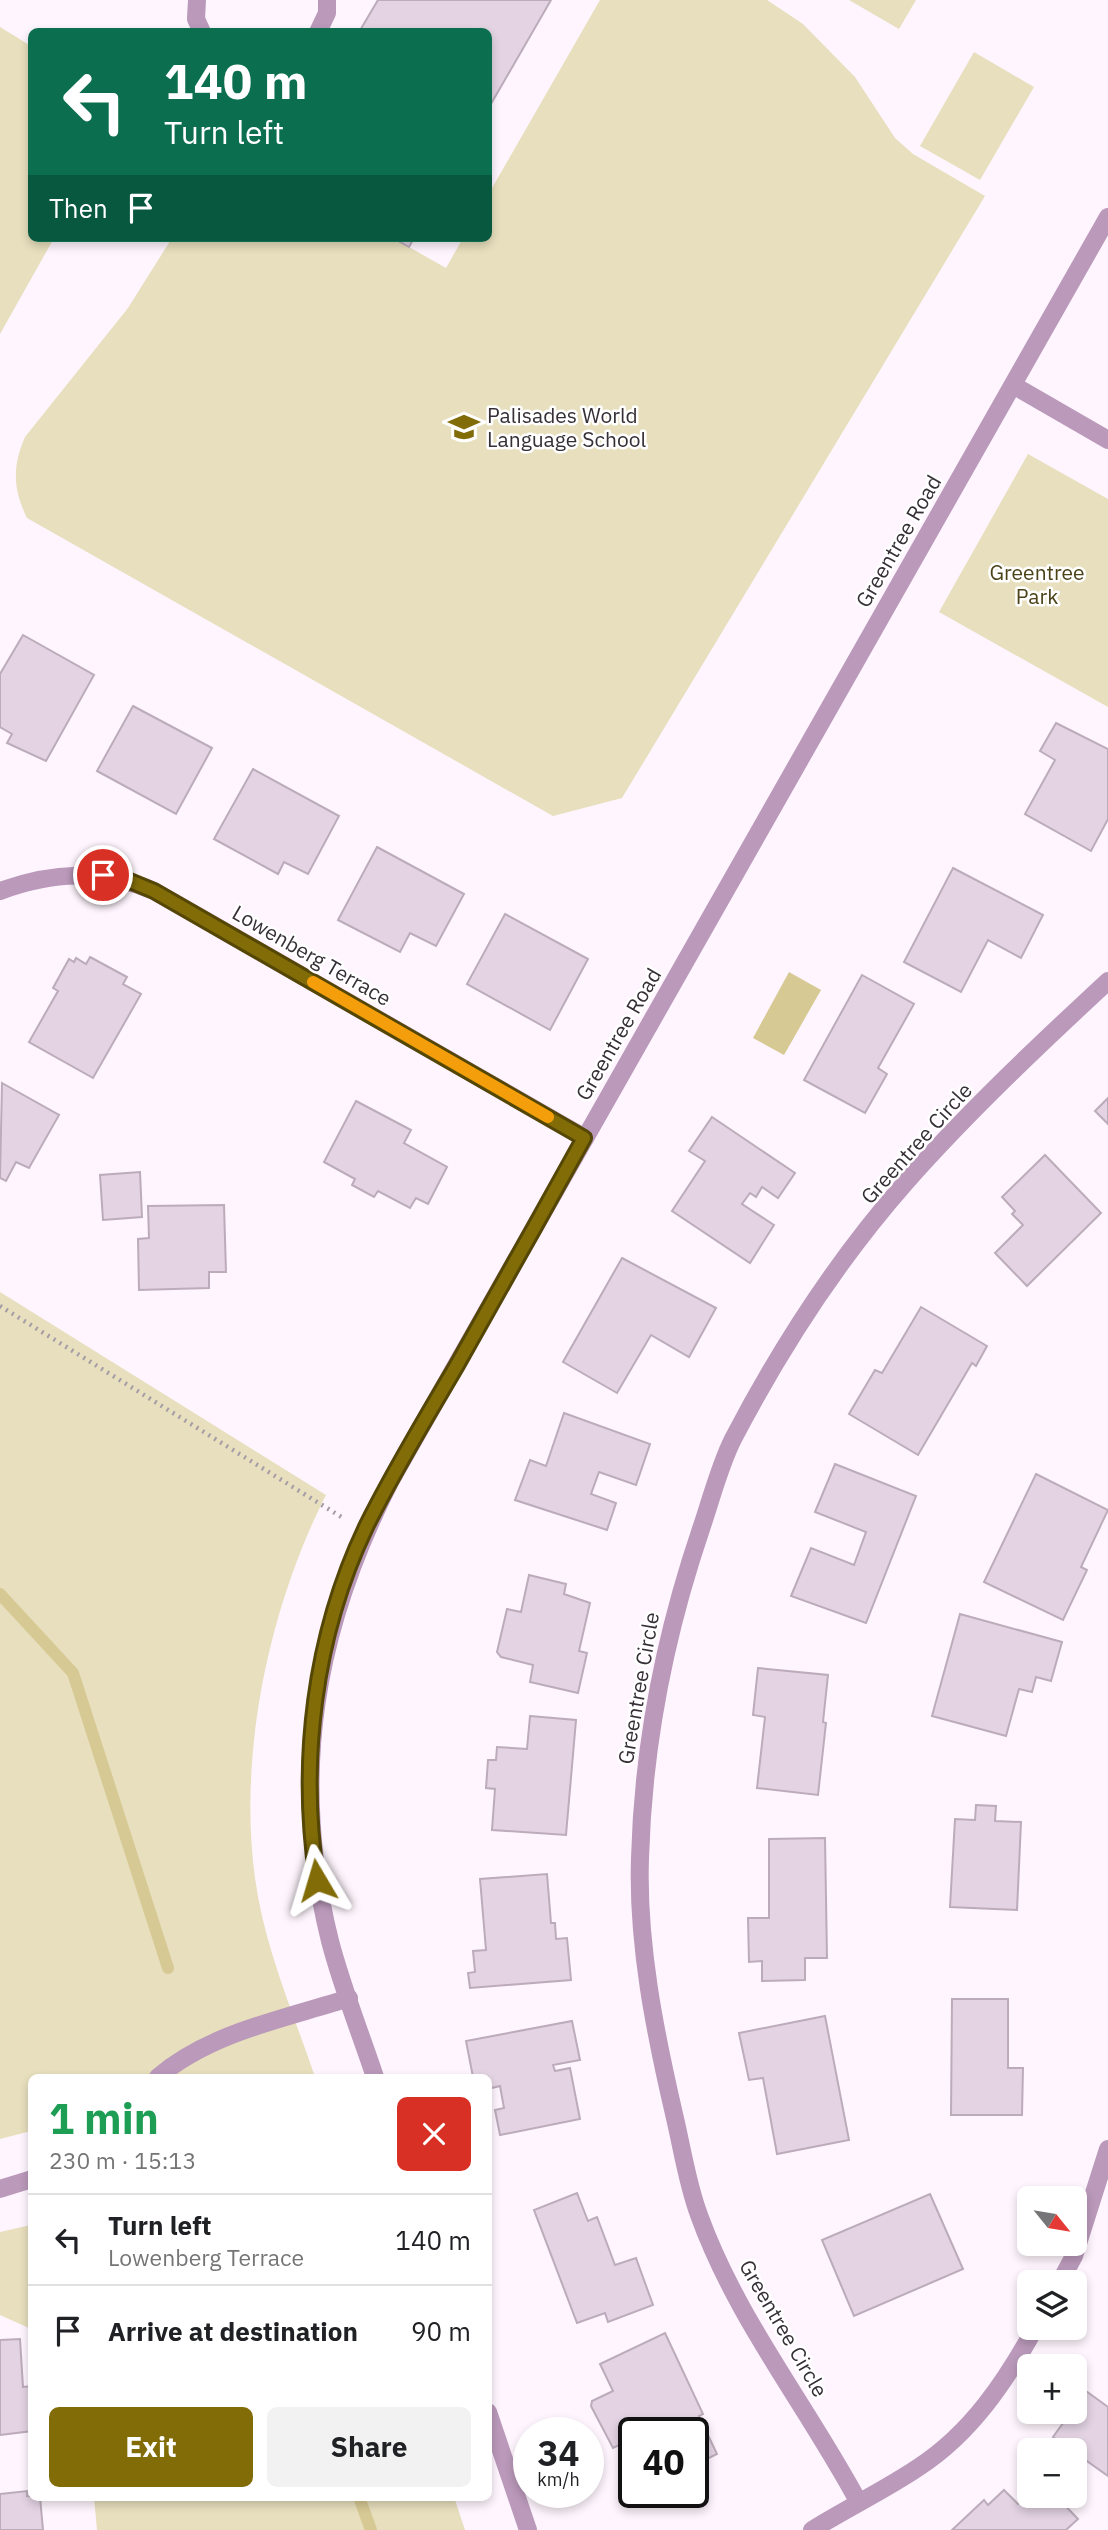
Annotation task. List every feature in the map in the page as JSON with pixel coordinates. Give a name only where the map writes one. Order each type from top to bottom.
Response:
[{"type":"street","points":[[197,0],[196,19],[200,28]]},
{"type":"street","points":[[320,28],[327,13],[327,0]]},
{"type":"street","name":"Greentree Road","points":[[374,2074],[331,1945],[314,1858],[310,1750],[321,1666],[339,1601],[365,1529],[584,1138],[1108,217]]},
{"type":"street","points":[[1013,385],[1108,440]]},
{"type":"street","name":"Lowenberg Terrace","points":[[0,891],[28,881],[68,875],[125,879],[154,891],[584,1138]]},
{"type":"street","name":"Greentree Circle","points":[[858,2501],[743,2311],[698,2214],[663,2069],[646,1953],[639,1862],[645,1776],[658,1690],[680,1591],[731,1444],[782,1353],[849,1255],[906,1182],[1046,1038],[1108,981]]},
{"type":"street","points":[[162,2074],[184,2057],[218,2039],[349,1998]]},
{"type":"street","points":[[1066,2270],[1074,2256],[1108,2148]]},
{"type":"street","points":[[0,2189],[28,2180]]},
{"type":"street","points":[[812,2530],[920,2467],[957,2435],[996,2394],[1028,2340]]},
{"type":"street","points":[[492,2424],[528,2530]]},
{"type":"path","points":[[0,1306],[317,1504],[365,1529]]},
{"type":"green space","name":"Palisades World Language School","points":[[600,0],[767,0],[803,24],[855,77],[895,138],[913,154],[985,196],[622,798],[553,816],[27,518],[19,497],[16,478],[18,458],[25,437],[128,308],[169,242],[400,242],[446,268],[461,242],[492,242],[492,188]]},
{"type":"green space","points":[[849,0],[916,0],[899,29]]},
{"type":"green space","points":[[0,27],[28,44],[28,242],[52,242],[0,334]]},
{"type":"green space","points":[[974,52],[1034,87],[980,180],[920,146]]},
{"type":"green space","name":"Greentree Park","points":[[1028,454],[1108,499],[1108,707],[939,612]]},
{"type":"green space","points":[[0,1292],[326,1495],[288,1585],[274,1633],[255,1732],[251,1782],[251,1831],[259,1903],[280,1979],[314,2074],[28,2074],[28,2132],[0,2139]]},
{"type":"green space","points":[[28,2226],[28,2328],[0,2315],[0,2232]]},
{"type":"green space","points":[[94,2501],[455,2501],[465,2530],[97,2530]]},
{"type":"shaded area","points":[[789,972],[821,990],[784,1055],[753,1038]]},
{"type":"building","points":[[378,0],[551,0],[492,102],[492,28],[361,28]]},
{"type":"building","points":[[23,635],[94,675],[46,761],[7,743],[12,734],[0,727],[0,674]]},
{"type":"building","points":[[133,706],[212,748],[176,814],[97,771]]},
{"type":"building","points":[[1056,723],[1108,749],[1108,819],[1091,851],[1025,814],[1055,760],[1040,751]]},
{"type":"building","points":[[253,769],[339,816],[308,874],[284,862],[278,874],[214,839]]},
{"type":"building","points":[[377,847],[464,894],[436,946],[410,933],[400,952],[338,920]]},
{"type":"building","points":[[953,868],[1043,915],[1021,958],[988,940],[961,992],[904,962]]},
{"type":"building","points":[[505,914],[588,959],[550,1030],[467,984]]},
{"type":"building","points":[[90,957],[127,977],[123,984],[141,994],[93,1078],[29,1042],[58,991],[53,988],[69,959],[74,962],[76,958],[86,964]]},
{"type":"building","points":[[862,975],[914,1004],[878,1068],[887,1074],[865,1113],[804,1080]]},
{"type":"building","points":[[2,1083],[59,1115],[29,1168],[16,1162],[6,1181],[0,1178]]},
{"type":"building","points":[[1108,1098],[1108,1124],[1095,1111]]},
{"type":"building","points":[[356,1101],[411,1130],[404,1143],[447,1167],[428,1204],[416,1198],[410,1208],[378,1191],[374,1197],[352,1185],[355,1179],[324,1162]]},
{"type":"building","points":[[712,1117],[795,1173],[778,1198],[762,1187],[756,1197],[750,1193],[742,1204],[774,1225],[750,1263],[672,1211],[705,1161],[689,1151]]},
{"type":"building","points":[[1045,1155],[1101,1213],[1027,1286],[995,1253],[1023,1225],[1012,1214],[1015,1211],[1002,1197]]},
{"type":"building","points":[[140,1172],[142,1217],[103,1220],[100,1175]]},
{"type":"building","points":[[224,1205],[226,1272],[209,1272],[209,1288],[139,1290],[138,1239],[149,1238],[148,1206]]},
{"type":"building","points":[[622,1258],[716,1308],[689,1357],[651,1335],[617,1393],[563,1362]]},
{"type":"building","points":[[921,1307],[987,1346],[976,1366],[972,1363],[918,1455],[849,1414],[875,1370],[882,1373]]},
{"type":"building","points":[[564,1413],[650,1444],[636,1485],[599,1472],[591,1494],[616,1503],[607,1530],[515,1500],[530,1460],[546,1466]]},
{"type":"building","points":[[835,1464],[916,1496],[866,1623],[791,1596],[811,1548],[854,1565],[866,1532],[815,1512]]},
{"type":"building","points":[[1036,1474],[1108,1510],[1081,1567],[1087,1570],[1063,1620],[984,1582]]},
{"type":"building","points":[[529,1575],[566,1584],[564,1594],[590,1603],[579,1651],[587,1653],[578,1693],[530,1682],[533,1665],[501,1657],[497,1652],[507,1609],[521,1612]]},
{"type":"building","points":[[960,1614],[1062,1642],[1051,1681],[1036,1677],[1032,1692],[1019,1689],[1006,1736],[932,1716]]},
{"type":"building","points":[[758,1668],[828,1675],[818,1795],[757,1788],[765,1717],[753,1715]]},
{"type":"building","points":[[530,1716],[576,1720],[566,1835],[492,1830],[495,1789],[486,1788],[488,1760],[496,1760],[497,1747],[527,1749]]},
{"type":"building","points":[[976,1805],[996,1806],[995,1821],[1021,1822],[1017,1910],[950,1907],[955,1819],[975,1820]]},
{"type":"building","points":[[825,1838],[827,1958],[805,1958],[805,1980],[762,1981],[762,1961],[749,1962],[748,1918],[769,1918],[769,1839]]},
{"type":"building","points":[[547,1874],[551,1923],[555,1923],[556,1939],[567,1938],[571,1980],[470,1988],[468,1973],[475,1972],[473,1951],[486,1950],[480,1879]]},
{"type":"building","points":[[952,1999],[1008,1999],[1008,2068],[1023,2068],[1022,2115],[951,2115]]},
{"type":"building","points":[[825,2016],[849,2140],[777,2154],[763,2078],[749,2080],[739,2033]]},
{"type":"building","points":[[572,2021],[580,2060],[553,2065],[555,2071],[570,2068],[580,2119],[500,2135],[495,2110],[504,2108],[500,2086],[492,2088],[492,2074],[472,2074],[466,2041]]},
{"type":"building","points":[[577,2193],[588,2221],[597,2217],[615,2265],[636,2258],[653,2305],[608,2322],[605,2313],[577,2323],[534,2210]]},
{"type":"building","points":[[930,2194],[963,2269],[854,2316],[822,2240]]},
{"type":"building","points":[[665,2333],[703,2414],[699,2417],[618,2417],[618,2446],[613,2448],[604,2431],[604,2417],[597,2417],[591,2406],[592,2401],[613,2391],[600,2364]]},
{"type":"building","points":[[20,2339],[23,2387],[28,2386],[28,2432],[0,2435],[0,2340]]},
{"type":"building","points":[[1087,2392],[1108,2407],[1108,2476],[1087,2461],[1087,2438],[1053,2437],[1062,2424],[1087,2424]]},
{"type":"building","points":[[709,2437],[717,2454],[709,2458]]},
{"type":"building","points":[[1004,2490],[1017,2503],[1017,2508],[1067,2508],[1078,2519],[1066,2530],[952,2530],[984,2500],[988,2505]]},
{"type":"building","points":[[27,2491],[28,2501],[40,2501],[43,2530],[0,2530],[0,2494]]},
{"type":"waterway","points":[[0,1594],[73,1673],[168,1968]]},
{"type":"waterway","points":[[360,2501],[371,2530]]},
{"type":"slow traffic","points":[[313,982],[548,1117]]},
{"type":"place","name":"Palisades World Language School","points":[[464,427]]},
{"type":"route","points":[[103,875],[125,879],[154,891],[584,1138],[391,1480],[365,1529],[351,1565],[321,1666],[312,1721],[309,1780],[317,1880]]}]
